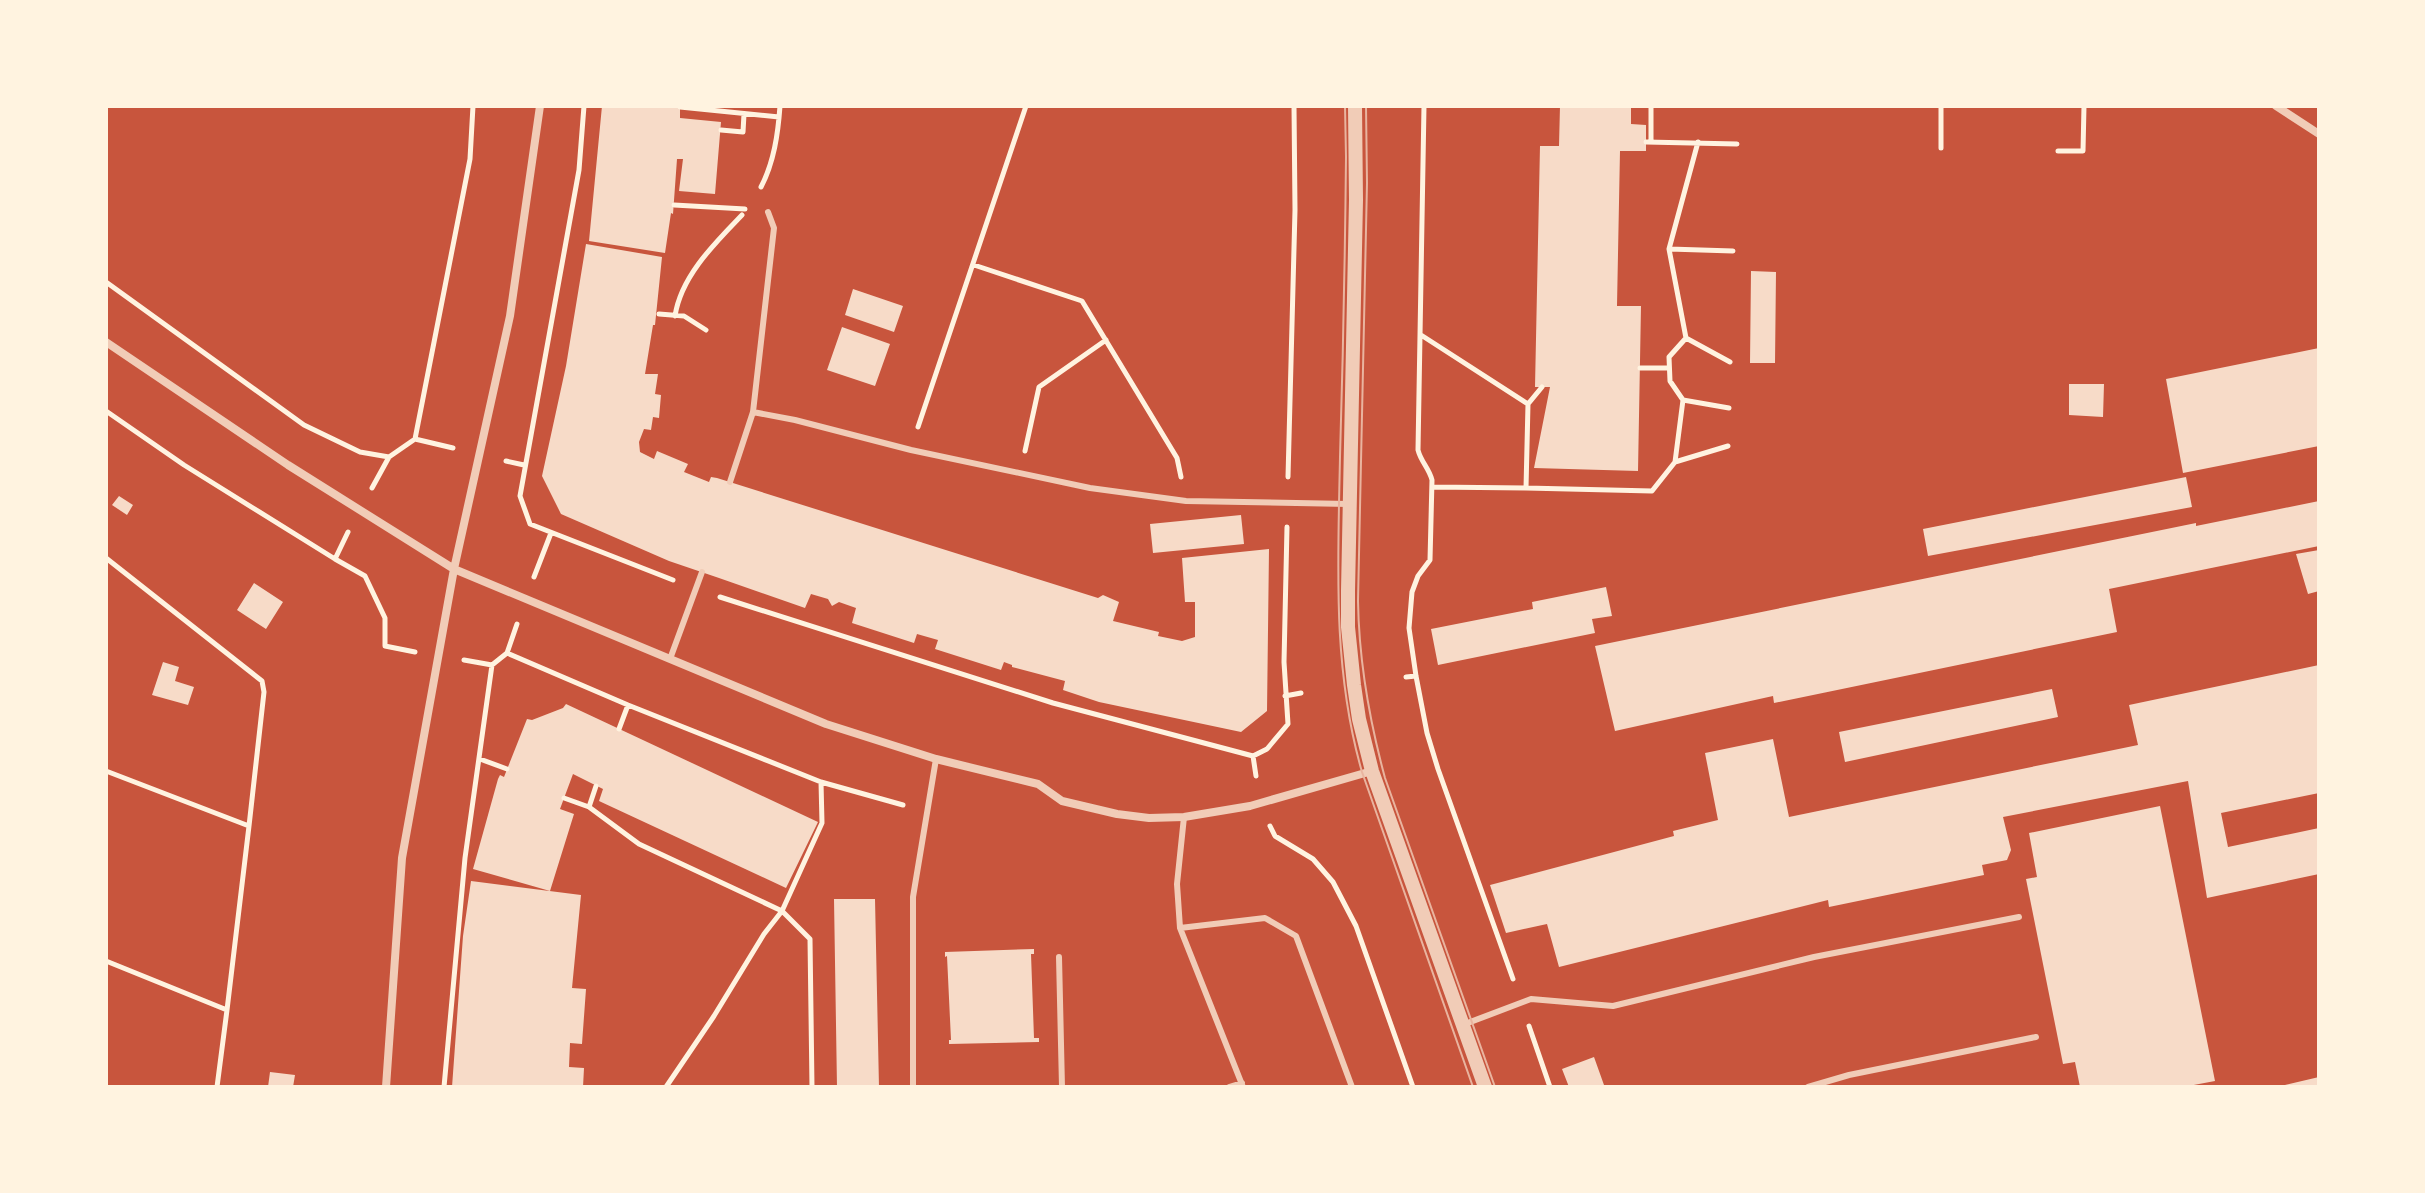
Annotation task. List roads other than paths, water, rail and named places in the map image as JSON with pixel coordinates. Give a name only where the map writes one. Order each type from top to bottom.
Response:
[{"type":"street","points":[[386,1087],[402,858],[454,569],[510,316],[540,106]]},
{"type":"street","points":[[1355,106],[1348,609],[1350,656],[1359,719],[1372,771],[1485,1087]]},
{"type":"street","points":[[2276,106],[2319,134]]},
{"type":"street","points":[[106,342],[288,465],[454,569],[826,724],[936,759],[1038,784],[1062,801],[1149,818],[1184,817],[1250,806],[1372,771]]},
{"type":"lane","points":[[730,482],[753,412],[774,228],[768,212]]},
{"type":"lane","points":[[753,412],[1090,488],[1186,501],[1349,504]]},
{"type":"lane","points":[[670,659],[702,572]]},
{"type":"lane","points":[[913,1087],[913,897],[936,759]]},
{"type":"lane","points":[[1184,817],[1177,884],[1180,928],[1242,1085],[1229,1087]]},
{"type":"lane","points":[[1462,1025],[1531,999],[1613,1006],[1814,957],[2019,917]]},
{"type":"lane","points":[[1180,928],[1265,918],[1296,936],[1352,1087]]},
{"type":"lane","points":[[1059,957],[1062,1087]]},
{"type":"lane","points":[[1808,1087],[1849,1075],[2036,1037]]},
{"type":"tram line","points":[[1345,106],[1338,576],[1346,694],[1362,772],[1473,1087]]},
{"type":"tram line","points":[[1366,106],[1358,601],[1363,668],[1385,778],[1495,1087]]}]
